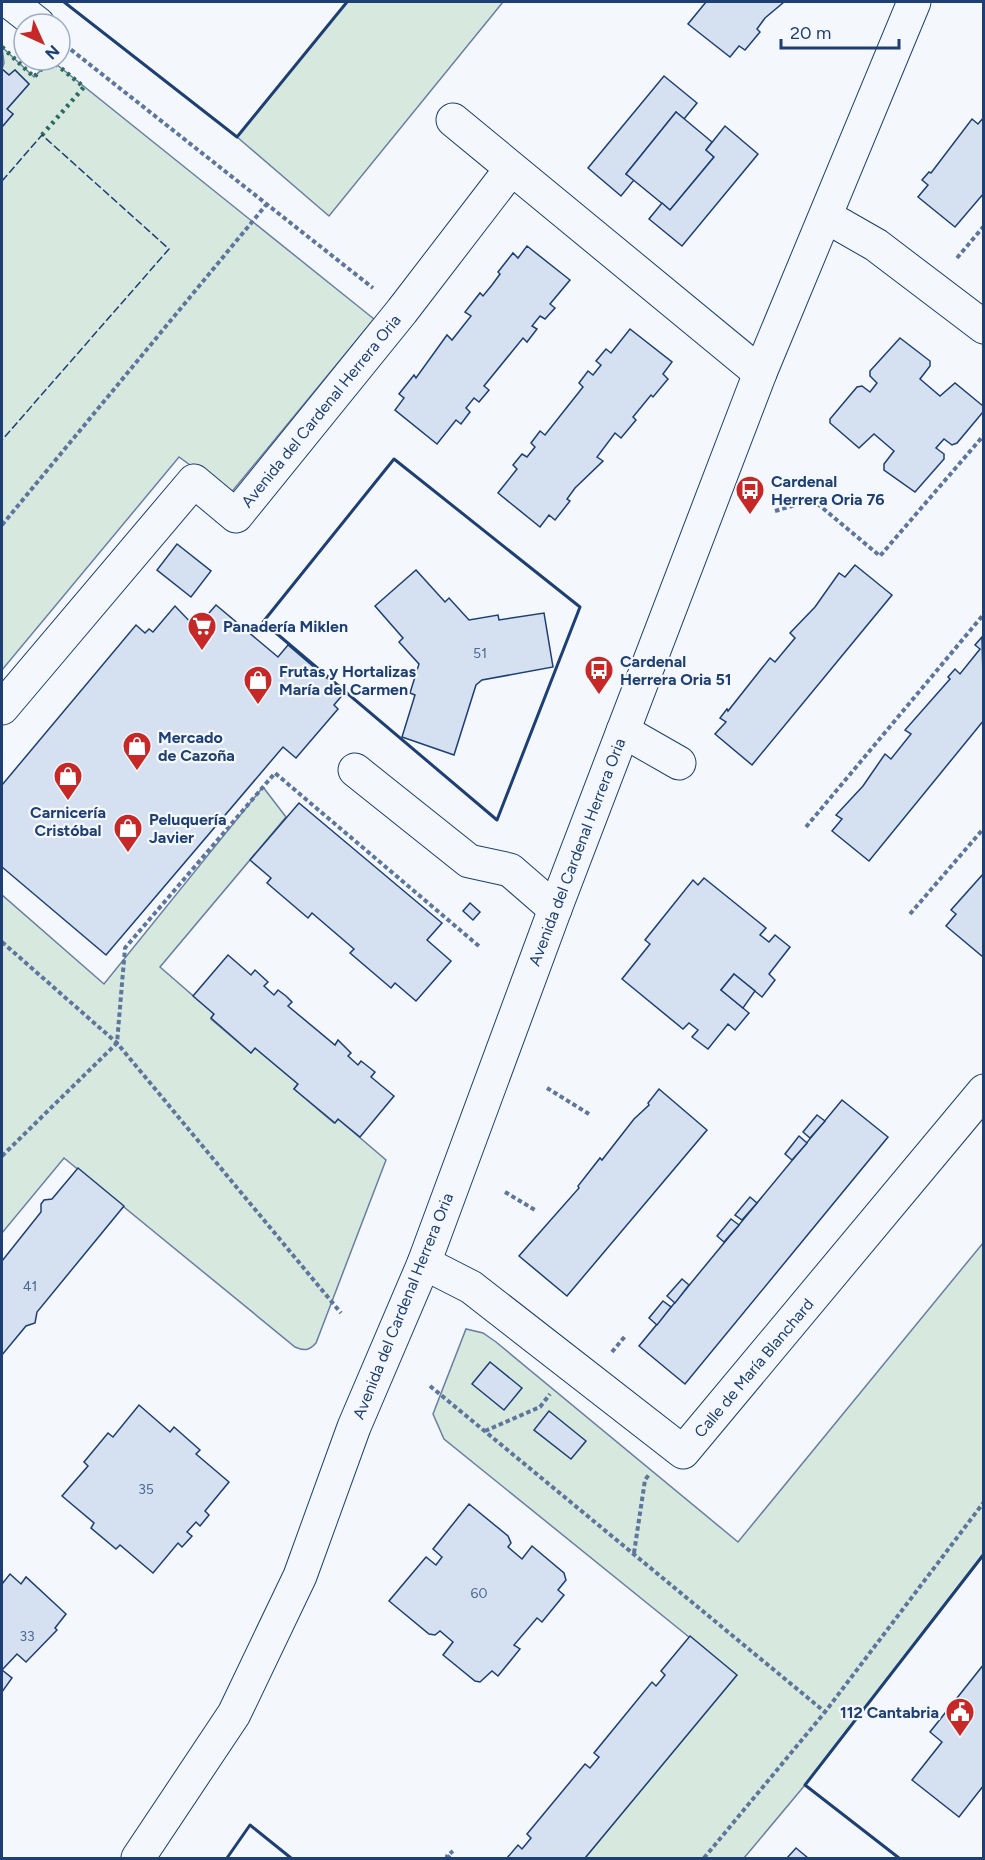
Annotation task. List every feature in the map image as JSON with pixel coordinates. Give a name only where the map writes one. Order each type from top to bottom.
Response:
[{"type":"street","points":[[10,2],[23,12]]},
{"type":"street","name":"Avenida del Cardenal Herrera Oria","points":[[138,1858],[234,1714],[300,1576],[354,1427],[424,1263],[555,909],[760,373],[915,2]]},
{"type":"street","points":[[453,120],[760,373]]},
{"type":"street","name":"Avenida del Cardenal Herrera Oria","points":[[2,708],[194,481],[236,516],[402,311],[511,169]]},
{"type":"street","points":[[827,217],[876,245],[984,327]]},
{"type":"street","name":"Avenida del Cardenal Herrera Oria","points":[[623,731],[679,763]]},
{"type":"street","points":[[355,770],[469,861],[510,870],[555,909]]},
{"type":"street","name":"Calle de María Blanchard","points":[[424,1263],[471,1287],[683,1452],[984,1091]]},
{"type":"path","points":[[72,51],[402,311]]},
{"type":"path","points":[[2,525],[266,205]]},
{"type":"path","points":[[957,258],[984,226]]},
{"type":"path","points":[[776,510],[813,500],[880,556],[984,435]]},
{"type":"path","points":[[806,827],[984,614]]},
{"type":"path","points":[[2,1156],[117,1042],[125,948],[275,773],[480,947]]},
{"type":"path","points":[[910,914],[984,828]]},
{"type":"path","points":[[2,942],[117,1042],[341,1313]]},
{"type":"path","points":[[547,1088],[589,1114]]},
{"type":"path","points":[[505,1192],[535,1210]]},
{"type":"path","points":[[606,1359],[626,1335]]},
{"type":"path","points":[[430,1386],[825,1712]]},
{"type":"path","points":[[485,1431],[540,1407],[556,1387]]},
{"type":"path","points":[[634,1553],[645,1480],[655,1467]]},
{"type":"path","points":[[704,1858],[825,1712],[984,1502]]},
{"type":"path","points":[[450,1858],[447,1856],[453,1851]]},
{"type":"shaded area","points":[[347,2],[503,2],[329,216],[237,137]]},
{"type":"shaded area","points":[[2,47],[12,56],[13,72],[9,75],[2,69],[4,63]]},
{"type":"shaded area","points":[[17,72],[29,72],[34,77],[39,72],[66,72],[374,319],[230,494],[179,457],[2,670],[2,127],[13,114],[7,109],[29,84]]},
{"type":"shaded area","points":[[263,787],[286,817],[160,967],[214,1014],[211,1019],[251,1053],[255,1048],[298,1084],[294,1089],[334,1123],[338,1119],[386,1160],[316,1343],[306,1350],[295,1347],[64,1158],[2,1233],[2,895],[104,984]]},
{"type":"shaded area","points":[[983,1243],[983,1554],[805,1785],[744,1858],[585,1858],[736,1675],[444,1439],[433,1414],[466,1329],[483,1333],[496,1342],[738,1542]]},
{"type":"building","points":[[706,2],[784,2],[765,18],[757,29],[760,32],[745,50],[739,46],[730,57],[688,24]]},
{"type":"building","points":[[2,69],[9,75],[17,72],[29,84],[7,109],[13,114],[2,127]]},
{"type":"building","points":[[664,76],[697,103],[684,119],[676,112],[626,174],[634,180],[621,196],[588,168]]},
{"type":"building","points":[[676,112],[712,142],[706,150],[714,157],[670,210],[626,174]]},
{"type":"building","points":[[984,117],[984,193],[955,227],[918,197],[928,185],[922,180],[929,172],[931,173],[972,119],[978,124]]},
{"type":"building","points":[[725,126],[758,154],[682,246],[649,219],[662,203],[670,210],[714,157],[706,150]]},
{"type":"building","points":[[527,246],[570,280],[550,304],[555,308],[545,319],[540,316],[532,326],[537,329],[527,342],[523,338],[484,386],[489,390],[479,402],[474,398],[466,408],[470,412],[461,424],[456,420],[437,444],[395,410],[404,398],[399,394],[414,375],[416,378],[447,335],[452,340],[471,316],[465,312],[480,293],[483,296],[492,285],[500,274],[498,272],[513,253],[518,258]]},
{"type":"building","points":[[630,329],[672,362],[663,374],[668,379],[633,417],[636,420],[621,438],[615,433],[597,457],[603,461],[575,488],[567,499],[570,501],[555,520],[549,515],[540,527],[498,493],[517,469],[513,465],[522,454],[527,457],[535,447],[531,443],[540,431],[545,435],[583,387],[579,383],[588,371],[593,375],[601,365],[596,361],[606,349],[611,353]]},
{"type":"building","points":[[900,338],[930,361],[930,366],[920,379],[940,396],[955,383],[983,406],[983,412],[957,443],[952,445],[944,439],[936,448],[944,454],[944,459],[915,492],[884,470],[884,464],[894,451],[874,434],[859,448],[830,423],[830,419],[857,387],[862,386],[870,392],[877,383],[870,376],[870,371]]},
{"type":"building","points":[[177,544],[211,571],[191,597],[157,570]]},
{"type":"building","points":[[855,565],[892,595],[752,765],[715,734],[726,722],[720,718],[770,658],[775,662],[795,638],[790,633],[815,607],[839,573],[845,577]]},
{"type":"building","points":[[416,570],[445,602],[449,598],[469,620],[498,615],[499,620],[544,613],[553,667],[482,680],[476,685],[454,755],[402,737],[415,695],[410,693],[419,664],[399,642],[403,638],[375,606]]},
{"type":"building","name":"Mercado de Cazoña","points":[[216,605],[278,657],[288,645],[344,693],[334,705],[338,709],[296,758],[283,747],[106,955],[2,867],[2,785],[136,625],[145,633],[149,629],[153,632],[175,606],[196,628]]},
{"type":"building","points":[[982,637],[984,720],[869,861],[832,831],[842,819],[836,815],[863,786],[885,754],[891,759],[911,734],[905,730],[950,679],[948,677],[955,669],[960,674],[980,649],[975,645]]},
{"type":"building","points":[[299,803],[442,923],[427,940],[451,961],[416,1001],[395,983],[391,988],[350,953],[354,949],[312,913],[308,918],[267,883],[271,878],[250,860]]},
{"type":"building","points":[[984,873],[983,957],[946,926],[956,914],[951,910]]},
{"type":"building","points":[[704,878],[766,928],[760,935],[769,942],[775,935],[790,947],[769,974],[775,980],[762,997],[734,974],[721,990],[749,1013],[735,1030],[728,1024],[708,1049],[692,1037],[698,1030],[689,1023],[683,1029],[622,979],[650,944],[645,940],[693,880],[698,885]]},
{"type":"building","points":[[470,903],[480,912],[473,920],[463,911]]},
{"type":"building","points":[[228,955],[251,975],[255,970],[268,982],[264,986],[274,995],[278,990],[286,996],[292,1002],[288,1006],[335,1045],[338,1040],[351,1053],[348,1056],[358,1065],[361,1061],[375,1072],[371,1077],[394,1096],[360,1137],[338,1119],[335,1123],[294,1089],[298,1084],[255,1048],[251,1053],[211,1018],[214,1014],[193,996]]},
{"type":"building","points":[[734,974],[755,991],[743,1008],[721,990]]},
{"type":"building","points":[[659,1089],[707,1130],[567,1296],[519,1256],[579,1188],[578,1186],[600,1158],[602,1160],[634,1119],[649,1105],[648,1103]]},
{"type":"building","points":[[842,1100],[888,1137],[685,1384],[639,1346]]},
{"type":"building","points":[[817,1115],[825,1121],[810,1138],[803,1132]]},
{"type":"building","points":[[799,1136],[807,1143],[792,1160],[785,1154]]},
{"type":"building","points":[[78,1168],[124,1206],[37,1312],[35,1323],[26,1326],[2,1355],[2,1261],[41,1212],[41,1204],[44,1200],[52,1199]]},
{"type":"building","points":[[750,1197],[757,1203],[742,1220],[735,1215]]},
{"type":"building","points":[[731,1219],[739,1225],[724,1242],[717,1236]]},
{"type":"building","points":[[682,1279],[689,1285],[675,1303],[667,1296]]},
{"type":"building","points":[[663,1301],[671,1307],[657,1325],[649,1318]]},
{"type":"building","points":[[490,1362],[522,1388],[504,1410],[472,1384]]},
{"type":"building","points":[[139,1405],[170,1432],[174,1427],[200,1450],[196,1454],[229,1482],[205,1511],[209,1515],[200,1526],[196,1522],[187,1532],[192,1536],[182,1547],[178,1543],[153,1573],[120,1545],[116,1549],[91,1528],[94,1523],[62,1496],[88,1466],[84,1462],[108,1433],[113,1437]]},
{"type":"building","points":[[549,1411],[586,1441],[571,1459],[534,1430]]},
{"type":"building","points":[[469,1504],[508,1536],[511,1543],[508,1547],[522,1559],[532,1546],[564,1573],[566,1580],[558,1590],[564,1595],[542,1622],[537,1618],[514,1645],[520,1649],[498,1676],[492,1671],[480,1682],[475,1681],[443,1655],[453,1642],[440,1631],[435,1635],[429,1634],[389,1601],[426,1557],[436,1565],[442,1557],[433,1549]]},
{"type":"building","points":[[10,1574],[21,1584],[26,1577],[66,1614],[55,1628],[57,1630],[26,1662],[17,1654],[2,1670],[2,1584]]},
{"type":"building","points":[[690,1636],[737,1675],[585,1858],[507,1858],[518,1845],[522,1849],[527,1843],[531,1838],[527,1834],[585,1764],[590,1768],[599,1757],[594,1753],[652,1682],[656,1686],[661,1680],[665,1675],[661,1671]]},
{"type":"building","name":"112 Cantabria","points":[[984,1664],[984,1785],[959,1817],[912,1780],[942,1742],[930,1732]]},
{"type":"building","points":[[2,1670],[12,1678],[2,1692]]},
{"type":"building","points":[[796,1848],[808,1858],[787,1858]]},
{"type":"hedge","points":[[2,47],[12,56]]},
{"type":"hedge","points":[[29,72],[34,77],[39,72]]},
{"type":"hedge","points":[[42,135],[84,87],[66,72]]},
{"type":"fence","points":[[2,181],[42,135],[169,249],[2,440]]},
{"type":"wall","points":[[64,2],[237,137],[347,2]]},
{"type":"wall","points":[[394,459],[580,607],[497,820],[263,622],[394,459]]},
{"type":"wall","points":[[899,1858],[805,1785],[984,1554]]},
{"type":"wall","points":[[227,1858],[250,1825],[291,1858]]},
{"type":"place","name":"Cardenal Herrera Oria 76","points":[[750,516]]},
{"type":"place","name":"Panadería Miklen","points":[[202,652]]},
{"type":"place","name":"Cardenal Herrera Oria 51","points":[[599,696]]},
{"type":"place","name":"Frutas y Hortalizas María del Carmen","points":[[258,706]]},
{"type":"place","name":"Mercado de Cazoña","points":[[137,772]]},
{"type":"place","name":"Carnicería Cristóbal","points":[[68,802]]},
{"type":"place","name":"Peluquería Javier","points":[[128,854]]},
{"type":"place","name":"112 Cantabria","points":[[960,1738]]}]
